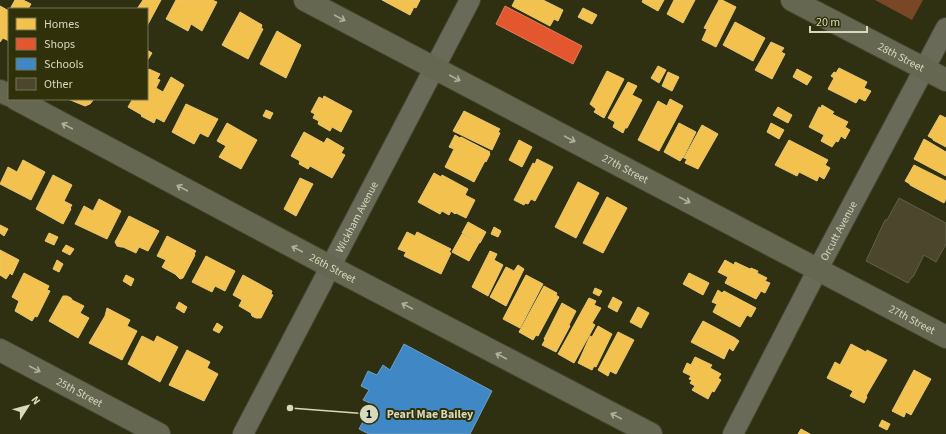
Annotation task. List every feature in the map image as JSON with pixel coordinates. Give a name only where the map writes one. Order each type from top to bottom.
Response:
[{"type":"main road","name":"27th Street","points":[[305,0],[946,336]]},
{"type":"main road","name":"28th Street","points":[[792,0],[946,80]]},
{"type":"main road","name":"26th Street","points":[[18,100],[331,267],[651,434]]},
{"type":"main road","name":"25th Street","points":[[0,350],[159,434]]},
{"type":"street","name":"Wickham Avenue","points":[[243,434],[470,0]]},
{"type":"street","name":"Orcutt Avenue","points":[[733,434],[818,269],[946,28]]},
{"type":"shaded area","points":[[875,0],[923,0],[912,20]]},
{"type":"building: Homes","points":[[15,0],[23,0],[31,4],[29,8],[11,8]]},
{"type":"building: Homes","points":[[143,0],[161,0],[148,24],[148,8],[138,8]]},
{"type":"building: Homes","points":[[176,0],[212,0],[217,2],[202,31],[191,24],[188,31],[166,19]]},
{"type":"building: Homes","points":[[382,0],[420,0],[410,15]]},
{"type":"building: Homes","points":[[515,0],[543,0],[563,10],[558,21],[554,19],[550,26],[512,6]]},
{"type":"building: Homes","points":[[643,0],[664,0],[658,11],[642,2]]},
{"type":"building: Homes","points":[[674,0],[695,0],[683,23],[667,14]]},
{"type":"building: Homes","points":[[719,0],[736,7],[716,47],[702,40],[707,29],[704,28]]},
{"type":"building: Homes","points":[[0,6],[8,10],[8,40],[3,38],[0,42]]},
{"type":"building: Homes","points":[[583,8],[597,15],[592,24],[578,17]]},
{"type":"building: Homes","points":[[240,12],[262,25],[261,28],[263,29],[248,59],[222,45]]},
{"type":"building: Homes","points":[[735,22],[765,38],[753,61],[723,45]]},
{"type":"building: Homes","points":[[277,31],[301,45],[286,78],[260,64]]},
{"type":"building: Homes","points":[[771,42],[784,48],[781,52],[785,54],[772,79],[755,70]]},
{"type":"building: Homes","points":[[148,51],[152,53],[148,59]]},
{"type":"building: Homes","points":[[658,66],[666,70],[659,83],[651,78]]},
{"type":"building: Homes","points":[[839,68],[867,82],[864,88],[871,91],[865,101],[859,98],[856,103],[828,89],[834,78],[831,76],[834,72],[836,73]]},
{"type":"building: Homes","points":[[149,69],[160,74],[157,79],[160,80],[156,88],[163,92],[171,77],[184,85],[164,122],[156,118],[154,123],[128,107],[132,100],[148,100]]},
{"type":"building: Homes","points":[[797,69],[812,77],[807,85],[793,77]]},
{"type":"building: Homes","points":[[607,71],[624,79],[604,118],[594,112],[596,109],[590,104]]},
{"type":"building: Homes","points":[[668,72],[679,77],[672,91],[662,86]]},
{"type":"building: Homes","points":[[628,82],[637,86],[632,95],[642,100],[623,133],[613,127],[615,122],[608,118]]},
{"type":"building: Homes","points":[[324,96],[352,111],[341,132],[332,127],[330,131],[318,124],[319,121],[313,118],[315,114],[311,112],[319,97],[323,99]]},
{"type":"building: Homes","points":[[670,99],[683,106],[659,151],[638,140],[658,101],[667,106]]},
{"type":"building: Homes","points":[[70,100],[93,100],[90,104],[85,106]]},
{"type":"building: Homes","points":[[186,104],[218,119],[208,137],[200,133],[194,144],[172,132]]},
{"type":"building: Homes","points":[[822,105],[834,112],[832,114],[848,122],[845,127],[850,130],[845,139],[841,136],[838,142],[836,141],[832,147],[821,141],[824,135],[809,127],[819,107],[821,108]]},
{"type":"building: Homes","points":[[778,107],[792,115],[788,123],[773,115]]},
{"type":"building: Homes","points":[[266,110],[273,113],[270,119],[263,116]]},
{"type":"building: Homes","points":[[464,111],[500,129],[498,132],[500,133],[492,150],[453,131]]},
{"type":"building: Homes","points":[[940,115],[946,118],[946,147],[928,136]]},
{"type":"building: Homes","points":[[227,123],[257,140],[241,169],[219,157],[226,146],[217,141]]},
{"type":"building: Homes","points":[[679,123],[696,132],[680,161],[664,152]]},
{"type":"building: Homes","points":[[771,123],[784,130],[779,139],[767,132]]},
{"type":"building: Homes","points":[[702,125],[718,134],[698,169],[685,163],[687,159],[684,158]]},
{"type":"building: Homes","points":[[304,132],[324,143],[327,138],[344,148],[341,153],[345,155],[332,178],[310,166],[308,169],[299,164],[300,161],[291,156]]},
{"type":"building: Homes","points":[[455,135],[490,152],[474,182],[445,167],[454,149],[449,147]]},
{"type":"building: Homes","points":[[924,139],[946,152],[946,176],[914,159]]},
{"type":"building: Homes","points":[[519,140],[532,147],[522,167],[509,160]]},
{"type":"building: Homes","points":[[789,140],[828,160],[825,165],[830,168],[824,179],[819,176],[817,181],[799,172],[797,176],[775,165]]},
{"type":"building: Homes","points":[[537,159],[553,167],[535,201],[531,199],[528,204],[525,203],[524,205],[514,200],[533,163],[535,164]]},
{"type":"building: Homes","points":[[23,160],[45,172],[31,200],[0,184],[8,167],[17,172]]},
{"type":"building: Homes","points":[[914,165],[946,181],[946,199],[944,203],[905,181]]},
{"type":"building: Homes","points":[[434,173],[441,177],[442,175],[468,189],[465,195],[475,200],[466,218],[451,211],[449,215],[442,211],[440,214],[418,202]]},
{"type":"building: Homes","points":[[53,175],[72,185],[64,201],[72,205],[63,224],[36,209]]},
{"type":"building: Homes","points":[[300,178],[313,184],[296,216],[284,209]]},
{"type":"building: Homes","points":[[578,182],[599,193],[576,238],[555,227]]},
{"type":"building: Homes","points":[[607,197],[627,208],[603,253],[583,243]]},
{"type":"building: Homes","points":[[99,199],[121,211],[107,239],[75,224],[84,206],[93,211]]},
{"type":"building: Homes","points":[[129,216],[159,231],[148,251],[139,247],[136,253],[117,246],[115,242]]},
{"type":"building: Homes","points":[[468,222],[486,232],[480,243],[462,233]]},
{"type":"building: Homes","points":[[0,225],[8,229],[4,236],[0,233]]},
{"type":"building: Homes","points":[[494,227],[501,231],[498,237],[491,234]]},
{"type":"building: Homes","points":[[407,232],[415,236],[417,232],[451,249],[449,252],[451,253],[441,274],[404,256],[406,252],[398,249]]},
{"type":"building: Homes","points":[[49,233],[58,237],[54,245],[45,241]]},
{"type":"building: Homes","points":[[462,234],[479,243],[469,261],[452,252]]},
{"type":"building: Homes","points":[[167,236],[196,251],[183,278],[180,279],[175,274],[162,267],[166,260],[157,256]]},
{"type":"building: Homes","points":[[66,245],[74,249],[70,255],[62,251]]},
{"type":"building: Homes","points":[[0,250],[19,260],[12,275],[10,273],[6,279],[0,275]]},
{"type":"building: Homes","points":[[490,251],[497,254],[494,260],[503,265],[488,296],[472,287]]},
{"type":"building: Homes","points":[[206,256],[235,271],[225,291],[215,286],[212,292],[192,282]]},
{"type":"building: Homes","points":[[57,260],[63,264],[59,272],[53,269]]},
{"type":"building: Homes","points":[[725,260],[734,265],[735,262],[758,271],[757,273],[767,278],[765,281],[770,283],[765,293],[761,291],[756,299],[725,283],[728,277],[718,272]]},
{"type":"building: Homes","points":[[518,265],[524,269],[506,306],[490,297],[506,267],[514,271]]},
{"type":"building: Homes","points":[[24,273],[49,286],[47,290],[50,291],[37,317],[35,316],[32,321],[15,311],[19,301],[12,297]]},
{"type":"building: Homes","points":[[689,273],[709,283],[703,295],[683,284]]},
{"type":"building: Homes","points":[[126,275],[134,279],[131,286],[123,281]]},
{"type":"building: Homes","points":[[243,275],[272,291],[271,294],[273,295],[261,318],[252,316],[251,313],[239,306],[242,300],[233,295]]},
{"type":"building: Homes","points":[[526,275],[543,284],[520,328],[503,319]]},
{"type":"building: Homes","points":[[544,286],[557,293],[556,295],[559,297],[538,336],[536,335],[533,340],[519,332]]},
{"type":"building: Homes","points":[[595,288],[602,291],[599,296],[593,293]]},
{"type":"building: Homes","points":[[718,290],[722,293],[724,291],[756,308],[751,317],[747,315],[740,327],[713,312],[717,304],[712,302]]},
{"type":"building: Homes","points":[[63,296],[67,296],[84,306],[80,313],[89,318],[78,338],[49,321]]},
{"type":"building: Homes","points":[[613,297],[622,302],[617,312],[608,307]]},
{"type":"building: Homes","points":[[589,298],[596,301],[594,305],[601,308],[592,323],[595,325],[574,363],[558,354]]},
{"type":"building: Homes","points":[[179,302],[187,307],[184,313],[176,308]]},
{"type":"building: Homes","points":[[562,303],[576,311],[556,352],[542,345]]},
{"type":"building: Homes","points":[[638,307],[649,313],[641,328],[630,322]]},
{"type":"building: Homes","points":[[107,308],[130,320],[127,326],[137,331],[122,360],[89,343],[105,316]]},
{"type":"building: Homes","points":[[703,321],[739,341],[733,351],[729,348],[724,359],[691,342]]},
{"type":"building: Homes","points":[[217,323],[223,327],[219,333],[213,330]]},
{"type":"building: Homes","points":[[598,326],[612,334],[596,367],[594,366],[592,370],[578,363],[590,336],[592,337]]},
{"type":"building: Homes","points":[[618,332],[634,340],[616,374],[610,371],[608,376],[598,370]]},
{"type":"building: Homes","points":[[142,336],[154,342],[157,336],[178,347],[160,382],[128,364]]},
{"type":"building: Homes","points":[[851,344],[866,352],[867,350],[887,360],[866,396],[867,397],[864,403],[850,396],[853,391],[827,378],[835,362],[840,365]]},
{"type":"building: Homes","points":[[187,350],[210,362],[207,368],[218,374],[204,401],[169,385]]},
{"type":"building: Homes","points":[[695,357],[712,365],[710,368],[721,374],[718,378],[721,380],[714,392],[712,391],[708,399],[692,390],[695,386],[690,383],[692,380],[689,379],[691,376],[683,372],[687,363],[691,365]]},
{"type":"building: Homes","points":[[914,370],[931,379],[911,415],[906,412],[904,417],[892,411]]},
{"type":"building: Homes","points":[[882,420],[890,424],[887,430],[879,426]]},
{"type":"building: Homes","points":[[801,429],[810,434],[798,434]]},
{"type":"building: Shops","points":[[505,6],[582,46],[573,64],[496,24]]},
{"type":"building: Schools","points":[[404,344],[492,391],[470,434],[369,434],[359,429],[372,404],[363,400],[369,390],[361,386],[368,371],[377,375],[383,365],[390,370]]},
{"type":"building: Other","points":[[899,198],[946,223],[946,244],[936,262],[924,255],[913,277],[908,283],[866,261],[885,220],[887,220]]},
{"type":"place","name":"Pearl Mae Bailey","points":[[290,408]]}]
